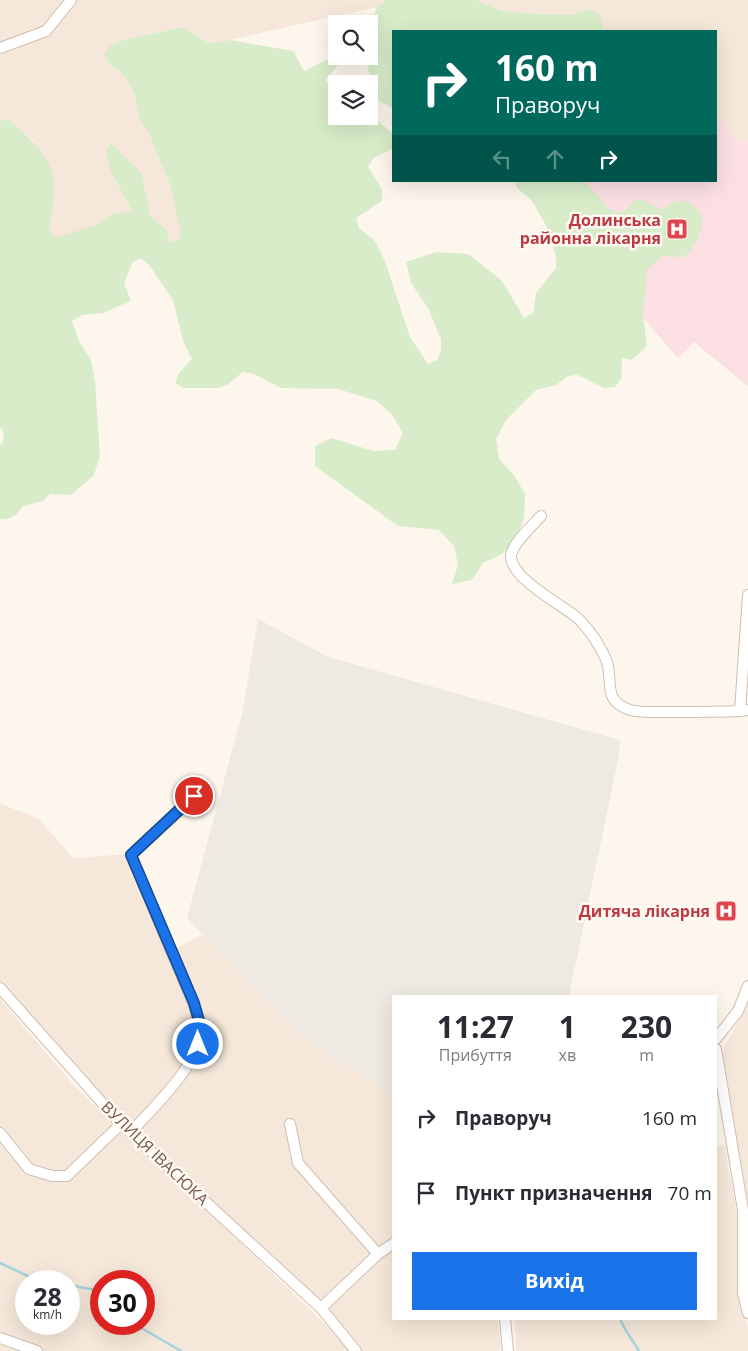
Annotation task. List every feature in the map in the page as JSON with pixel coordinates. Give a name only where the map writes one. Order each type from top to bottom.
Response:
[{"type":"street","points":[[0,48],[46,31],[71,0]]},
{"type":"street","points":[[541,516],[515,546],[511,555],[513,565],[521,576],[577,617],[588,629],[602,651],[608,667],[611,694],[617,702],[630,710],[652,712],[744,711],[748,595]]},
{"type":"street","points":[[131,1132],[169,1091],[188,1066],[198,1044],[201,1028],[194,1003],[131,855],[194,796]]},
{"type":"street","points":[[717,1038],[738,1011],[748,986]]},
{"type":"street","name":"ВУЛИЦЯ ІВАСЮКА","points":[[0,988],[121,1124],[320,1308],[356,1351]]},
{"type":"street","points":[[717,1055],[742,1210],[743,1293],[748,1313]]},
{"type":"street","points":[[0,1133],[29,1169],[52,1176],[67,1176],[121,1124]]},
{"type":"street","points":[[290,1124],[298,1163],[378,1254]]},
{"type":"street","points":[[320,1308],[378,1254],[392,1244]]},
{"type":"street","points":[[505,1320],[508,1351]]},
{"type":"street","points":[[0,1338],[37,1351]]},
{"type":"shaded area","points":[[0,0],[67,0],[43,28],[0,45]]},
{"type":"shaded area","points":[[76,0],[386,0],[377,7],[341,15],[328,15],[328,18],[230,40],[209,43],[182,27],[120,41],[111,45],[105,55],[109,64],[125,76],[135,95],[139,117],[149,134],[171,187],[181,230],[179,240],[169,242],[167,231],[150,215],[142,174],[111,172],[132,211],[111,214],[95,225],[55,238],[49,229],[54,185],[33,140],[8,119],[0,121],[0,55],[48,35]]},
{"type":"shaded area","points":[[476,0],[748,0],[748,143],[736,141],[721,120],[717,118],[717,30],[604,30],[600,14],[591,9],[571,15],[502,11]]},
{"type":"shaded area","name":"Долинська районна лікарня","points":[[717,118],[721,119],[736,141],[748,143],[748,386],[694,342],[678,358],[639,313],[572,182],[717,182]]},
{"type":"shaded area","points":[[258,619],[328,657],[620,740],[619,755],[569,995],[392,995],[392,1094],[305,1040],[187,918],[243,710]]},
{"type":"shaded area","points":[[0,796],[1,804],[38,818],[73,858],[128,854],[195,1022],[197,1032],[188,1058],[130,1128],[0,983]]},
{"type":"shaded area","points":[[202,934],[305,1040],[392,1094],[392,1239],[379,1248],[320,1304],[137,1133],[201,1061],[205,1040],[176,949]]},
{"type":"shaded area","points":[[0,999],[71,1082],[125,1136],[204,1207],[324,1323],[350,1351],[0,1351]]},
{"type":"shaded area","points":[[748,1004],[748,1233],[747,1209],[723,1053],[725,1045]]},
{"type":"shaded area","points":[[724,1145],[737,1213],[738,1292],[748,1326],[748,1351],[516,1351],[515,1320],[717,1320],[717,1146]]},
{"type":"shaded area","points":[[392,1249],[392,1320],[498,1320],[501,1351],[359,1351],[328,1311],[328,1306],[379,1258]]},
{"type":"green space","points":[[386,0],[476,0],[502,11],[539,14],[571,15],[590,9],[600,14],[604,30],[392,30],[392,108],[378,100],[378,75],[369,73],[368,65],[378,65],[378,15],[374,15],[377,7]]},
{"type":"green space","points":[[182,27],[209,43],[230,40],[293,51],[304,71],[328,59],[328,65],[338,65],[326,80],[328,83],[328,125],[378,125],[378,121],[392,133],[392,149],[374,158],[368,166],[382,190],[382,201],[356,218],[359,228],[375,241],[385,261],[410,337],[428,364],[437,360],[441,351],[441,339],[428,308],[411,283],[406,262],[436,252],[468,254],[502,281],[524,318],[533,313],[536,293],[556,268],[556,257],[547,227],[532,201],[516,187],[515,182],[586,182],[608,208],[617,213],[627,209],[633,201],[643,200],[661,210],[674,202],[683,201],[691,204],[700,212],[702,219],[701,229],[690,251],[682,257],[662,256],[647,270],[643,314],[647,346],[632,360],[622,358],[621,379],[615,387],[604,388],[576,374],[567,377],[556,385],[536,390],[506,420],[496,439],[499,459],[514,475],[525,494],[524,517],[517,539],[502,554],[483,563],[472,580],[452,584],[458,565],[454,546],[439,530],[398,526],[315,466],[315,446],[332,438],[373,451],[395,450],[403,433],[393,416],[377,401],[338,389],[281,388],[254,374],[243,372],[227,385],[217,388],[184,388],[175,383],[179,373],[192,359],[183,341],[173,300],[149,265],[141,258],[132,263],[124,283],[131,301],[103,313],[82,315],[72,321],[79,341],[91,360],[95,381],[100,455],[94,475],[71,495],[50,494],[43,501],[23,506],[11,518],[0,519],[0,445],[3,442],[4,432],[0,427],[0,121],[8,119],[45,156],[53,175],[53,201],[49,229],[55,238],[95,225],[111,214],[132,211],[111,172],[106,152],[111,143],[142,174],[150,215],[167,231],[169,242],[179,240],[180,230],[171,187],[149,134],[139,117],[135,95],[125,76],[109,64],[104,54],[111,45],[120,41]]},
{"type":"waterway","points":[[0,1263],[15,1270]]},
{"type":"waterway","points":[[80,1287],[90,1289]]},
{"type":"waterway","points":[[620,1320],[639,1351]]},
{"type":"waterway","points":[[153,1335],[181,1351]]},
{"type":"place","name":"Долинська районна лікарня","points":[[677,229]]},
{"type":"place","name":"Дитяча лікарня","points":[[726,911]]},
{"type":"route","points":[[194,796],[131,855],[194,1003],[201,1028],[198,1044]]}]
